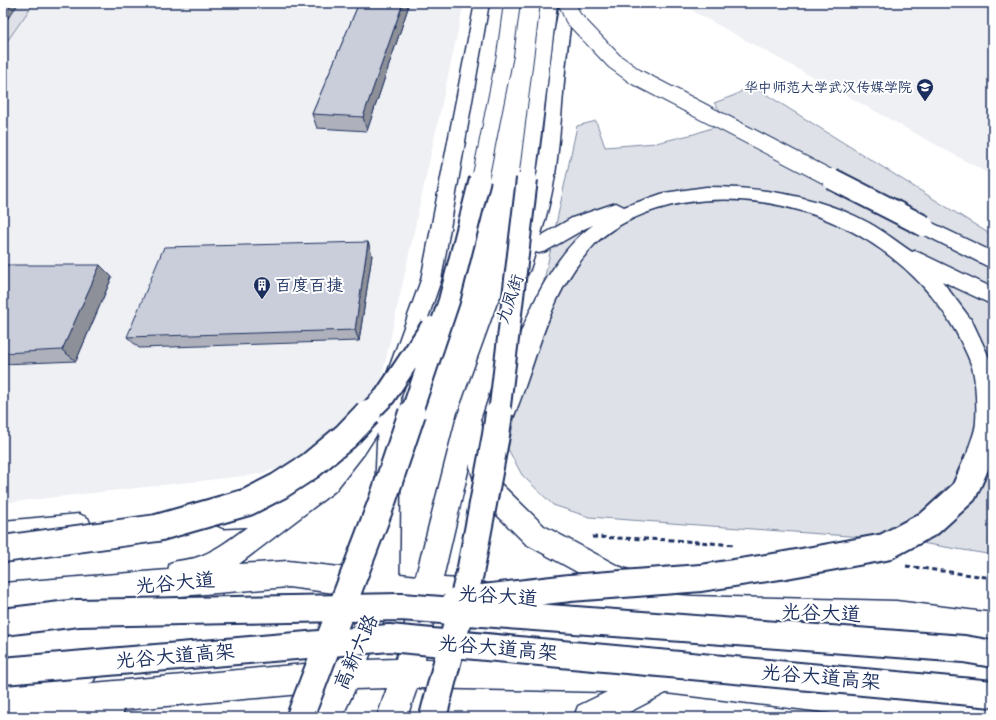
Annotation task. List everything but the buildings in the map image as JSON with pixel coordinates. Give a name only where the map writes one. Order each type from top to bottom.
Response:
[{"type":"main road","points":[[3,597],[196,571],[234,553],[326,482],[356,446],[390,396],[431,280],[482,3]]},
{"type":"main road","points":[[300,717],[383,499],[451,292],[480,178],[506,55],[512,3]]},
{"type":"main road","points":[[433,717],[470,573],[496,436],[549,3]]},
{"type":"main road","points":[[567,3],[572,18],[594,42],[614,61],[636,77],[993,262]]},
{"type":"main road","name":"九凤街","points":[[426,591],[468,420],[535,226],[548,162],[562,27],[567,3]]},
{"type":"main road","points":[[390,396],[393,596],[570,588],[701,578],[780,566],[886,547],[930,523],[964,492],[978,460],[988,422],[984,370],[964,327],[944,298],[918,266],[863,228],[832,214],[798,202],[741,193],[706,193],[622,208],[578,223],[539,246]]},
{"type":"main road","points":[[496,436],[540,312],[557,279],[570,260],[588,239],[604,227],[635,209],[664,200],[711,199],[762,204],[817,219],[864,236],[924,263],[993,297]]},
{"type":"main road","points":[[3,549],[157,528],[248,502],[279,486],[310,466],[340,441],[385,396],[409,362],[451,292]]},
{"type":"main road","points":[[468,420],[488,488],[535,535],[611,577],[692,610]]},
{"type":"main road","points":[[3,534],[202,515],[286,513]]},
{"type":"main road","name":"光谷大道","points":[[3,597],[288,574],[393,596],[426,591],[692,610],[896,615],[993,627]]},
{"type":"main road","points":[[392,717],[407,673],[426,591]]},
{"type":"main road","name":"光谷大道高架","points":[[3,622],[78,613],[393,596],[964,649],[993,654]]},
{"type":"main road","name":"高新六路","points":[[326,717],[393,596]]},
{"type":"main road","name":"光谷大道高架","points":[[3,671],[389,638],[993,694]]},
{"type":"main road","points":[[3,694],[130,660]]},
{"type":"main road","points":[[3,706],[348,675],[407,673],[663,678],[990,717]]},
{"type":"main road","points":[[589,717],[663,678]]},
{"type":"main road","points":[[80,699],[110,717]]},
{"type":"shaded area","points":[[3,3],[464,3],[375,409],[319,459],[253,475],[3,503]]},
{"type":"shaded area","points":[[3,3],[34,3],[3,47]]},
{"type":"shaded area","name":"华中师范大学武汉传媒学院","points":[[681,3],[993,3],[993,176],[698,14]]},
{"type":"shaded area","points":[[751,85],[993,236],[993,555],[903,540],[589,517],[553,505],[522,475],[508,449],[577,126],[596,121],[605,147],[656,143],[694,134],[729,122],[714,103],[735,95]]},
{"type":"place","name":"华中师范大学武汉传媒学院","points":[[925,102]]},
{"type":"place","name":"百度百捷","points":[[262,300]]}]
